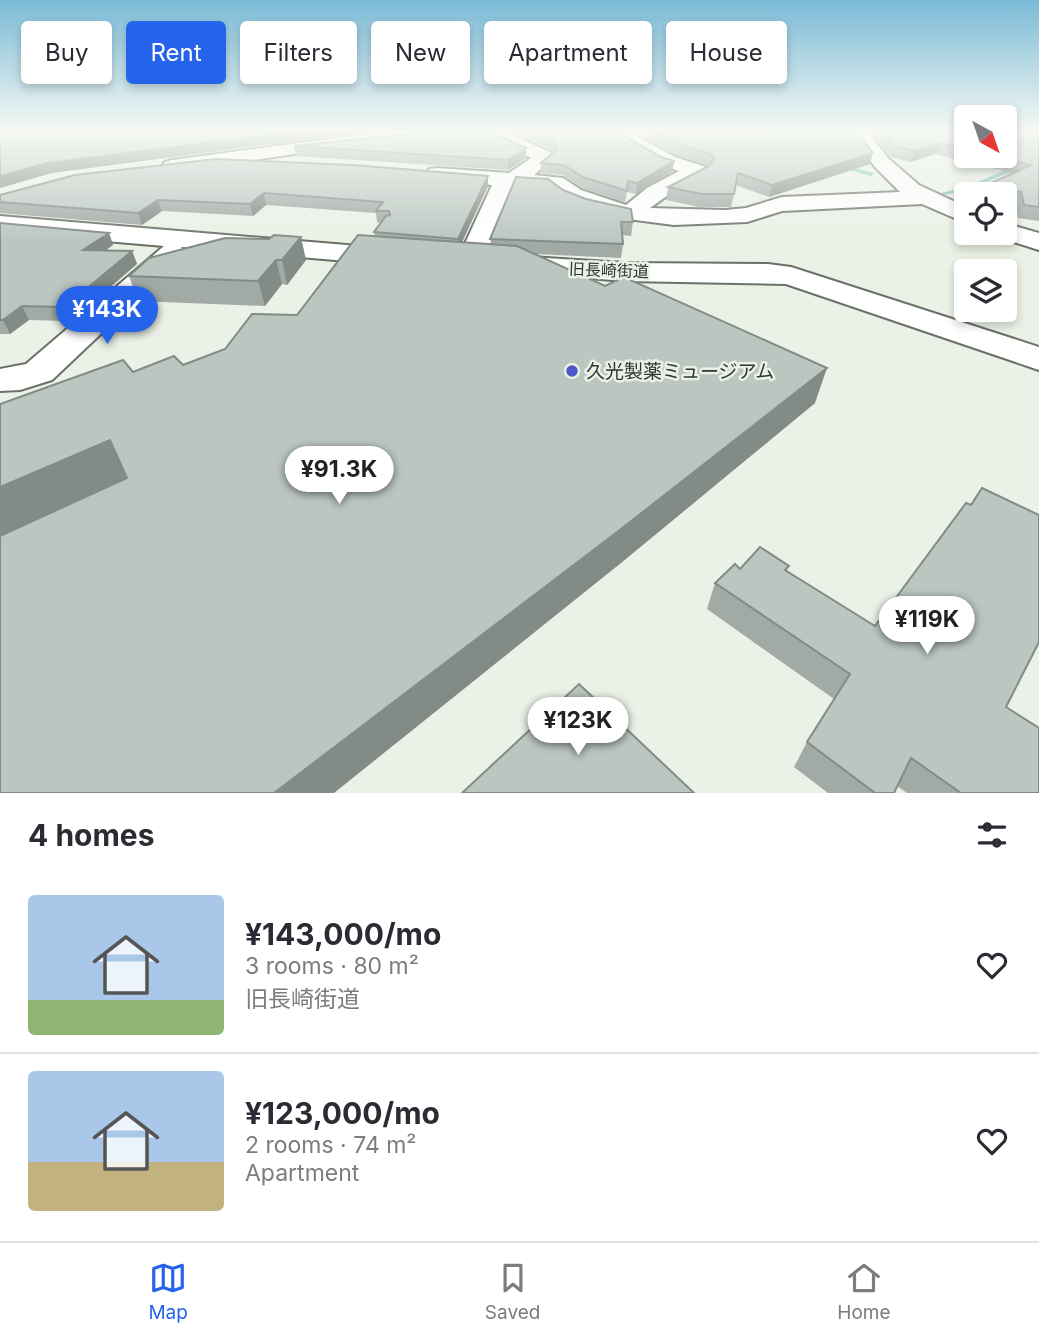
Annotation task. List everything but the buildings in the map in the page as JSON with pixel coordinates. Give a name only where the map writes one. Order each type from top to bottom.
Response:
[{"type":"street","points":[[444,261],[509,180],[528,168]]},
{"type":"street","points":[[632,212],[650,194],[699,171],[689,168]]},
{"type":"street","points":[[888,168],[922,197],[954,211]]},
{"type":"street","points":[[423,173],[555,183],[569,195],[653,216],[749,215],[780,204],[884,202],[922,197]]},
{"type":"street","name":"旧長崎街道","points":[[0,224],[444,261],[624,272],[768,273],[791,276],[1039,359]]},
{"type":"street","points":[[1017,235],[1039,242]]},
{"type":"street","points":[[0,380],[20,379],[39,372],[183,241]]},
{"type":"waterway","points":[[849,168],[871,174]]},
{"type":"waterway","points":[[944,193],[968,188],[1015,168]]},
{"type":"place","name":"久光製薬ミュージアム","points":[[572,371]]}]
